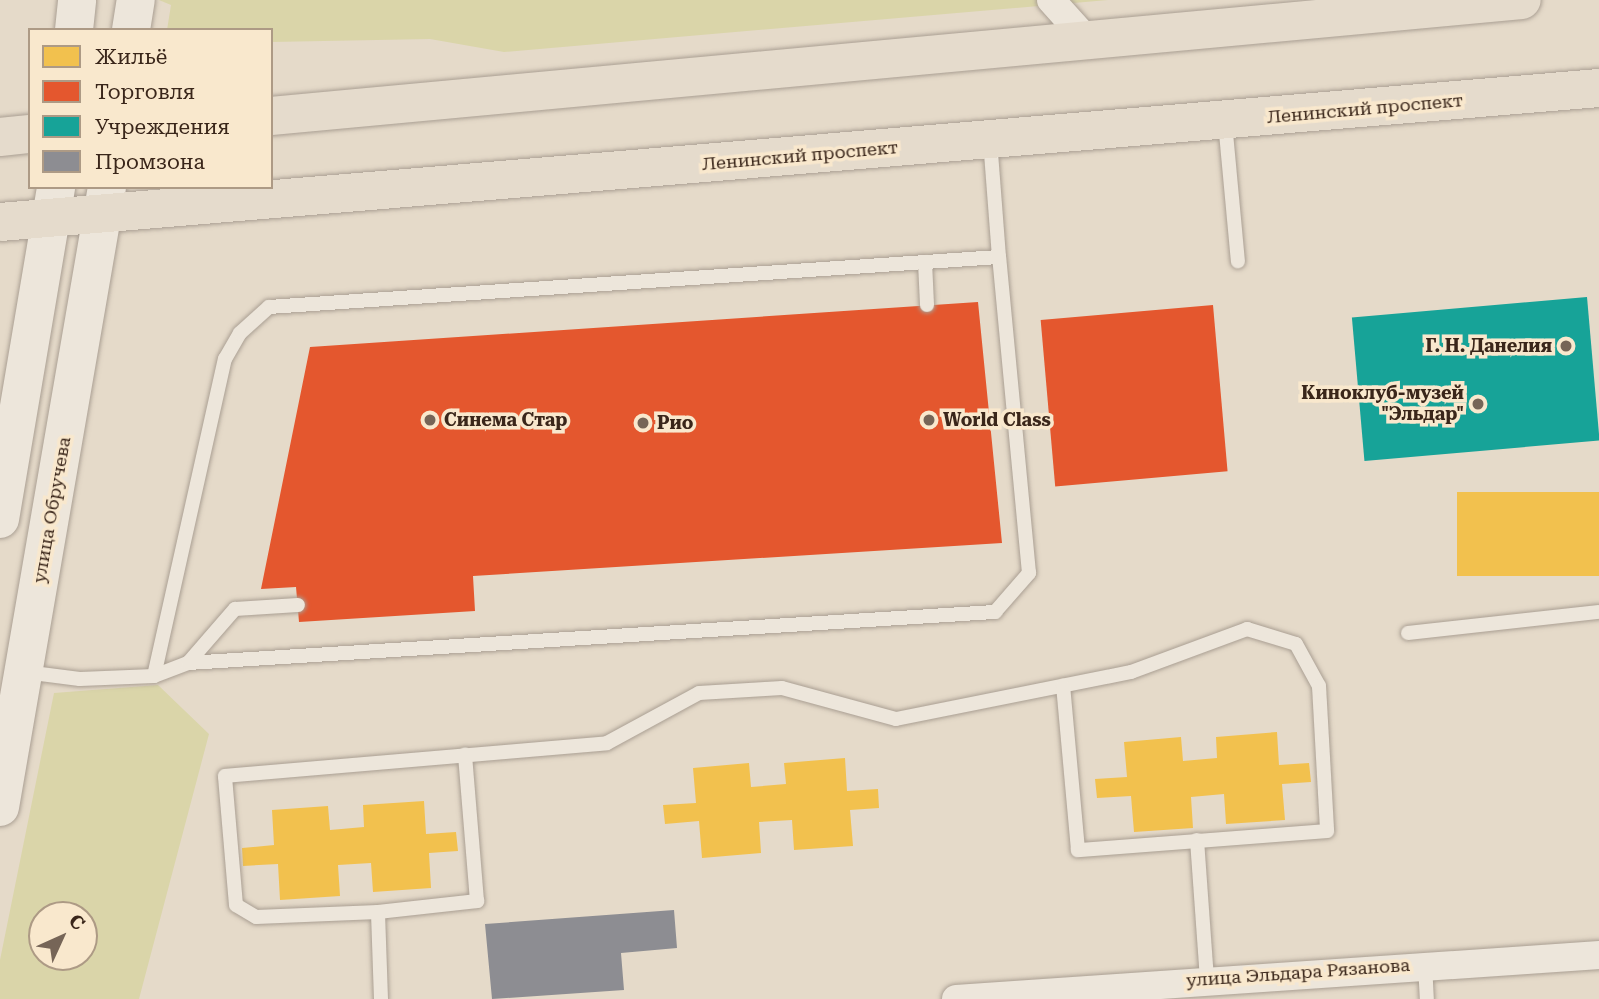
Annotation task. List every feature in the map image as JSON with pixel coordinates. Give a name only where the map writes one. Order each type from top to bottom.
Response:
[{"type":"main road","points":[[74,28],[78,0]]},
{"type":"main road","points":[[131,28],[136,0]]},
{"type":"main road","points":[[273,116],[1521,0]]},
{"type":"main road","name":"Ленинский проспект","points":[[273,189],[989,140],[1599,88]]},
{"type":"main road","points":[[0,137],[28,134]]},
{"type":"main road","name":"Ленинский проспект","points":[[0,222],[54,202],[267,189]]},
{"type":"main road","name":"улица Обручева","points":[[0,807],[14,682],[105,200]]},
{"type":"main road","points":[[0,519],[54,202]]},
{"type":"street","points":[[1051,0],[1086,39]]},
{"type":"street","name":"улица Эльдара Рязанова","points":[[956,999],[1217,986],[1425,964],[1599,955]]},
{"type":"lane","points":[[1225,121],[1238,261]]},
{"type":"lane","points":[[14,682],[154,676],[188,663],[995,612],[1029,573],[989,140]]},
{"type":"lane","points":[[154,676],[225,359],[240,333],[269,307],[999,257]]},
{"type":"lane","points":[[925,262],[927,305]]},
{"type":"lane","points":[[188,663],[235,609],[298,605]]},
{"type":"lane","points":[[1408,634],[1599,612]]},
{"type":"lane","points":[[465,754],[477,901],[378,912],[256,917],[236,905],[225,776],[465,754],[607,743],[699,693],[782,688],[896,719],[1131,672],[1247,629],[1296,644],[1319,687],[1328,831],[1078,850],[1063,686]]},
{"type":"lane","points":[[1197,841],[1217,986]]},
{"type":"lane","points":[[378,912],[380,999]]},
{"type":"lane","points":[[1425,964],[1427,999]]},
{"type":"shaded area","points":[[159,0],[1108,0],[504,52],[430,39],[273,42],[273,28],[167,28],[171,5]]},
{"type":"shaded area","points":[[158,685],[209,734],[139,999],[0,999],[0,960],[54,693]]},
{"type":"building: Жильё","points":[[1457,492],[1599,492],[1599,576],[1457,576]]},
{"type":"building: Жильё","points":[[1277,732],[1279,765],[1309,763],[1311,782],[1282,784],[1285,820],[1226,824],[1224,794],[1191,797],[1193,828],[1134,832],[1131,796],[1097,798],[1095,779],[1127,777],[1124,742],[1181,737],[1183,761],[1217,758],[1216,737]]},
{"type":"building: Жильё","points":[[845,758],[847,791],[878,789],[879,808],[850,810],[853,846],[794,850],[792,820],[759,822],[761,853],[702,858],[699,821],[665,824],[663,805],[696,803],[693,768],[749,763],[751,787],[786,784],[784,763]]},
{"type":"building: Жильё","points":[[424,801],[426,834],[456,832],[458,851],[429,853],[431,888],[373,892],[371,863],[338,865],[340,896],[280,900],[278,864],[243,866],[242,848],[274,845],[272,810],[328,806],[330,830],[364,827],[363,805]]},
{"type":"building: Торговля","name":"Рио","points":[[978,302],[1002,543],[473,576],[475,611],[299,622],[296,587],[261,589],[310,347]]},
{"type":"building: Торговля","points":[[1213,305],[1228,471],[1055,486],[1041,320]]},
{"type":"building: Учреждения","name":"Киноклуб-музей \"Эльдар\"","points":[[1587,297],[1599,441],[1364,461],[1352,318]]},
{"type":"building: Промзона","points":[[674,910],[677,948],[621,953],[624,990],[492,999],[485,924]]},
{"type":"place","name":"Г. Н. Данелия","points":[[1566,346]]},
{"type":"place","name":"Киноклуб-музей \"Эльдар\"","points":[[1478,404]]},
{"type":"place","name":"Синема Стар","points":[[430,420]]},
{"type":"place","name":"World Class","points":[[929,420]]},
{"type":"place","name":"Рио","points":[[643,423]]}]
